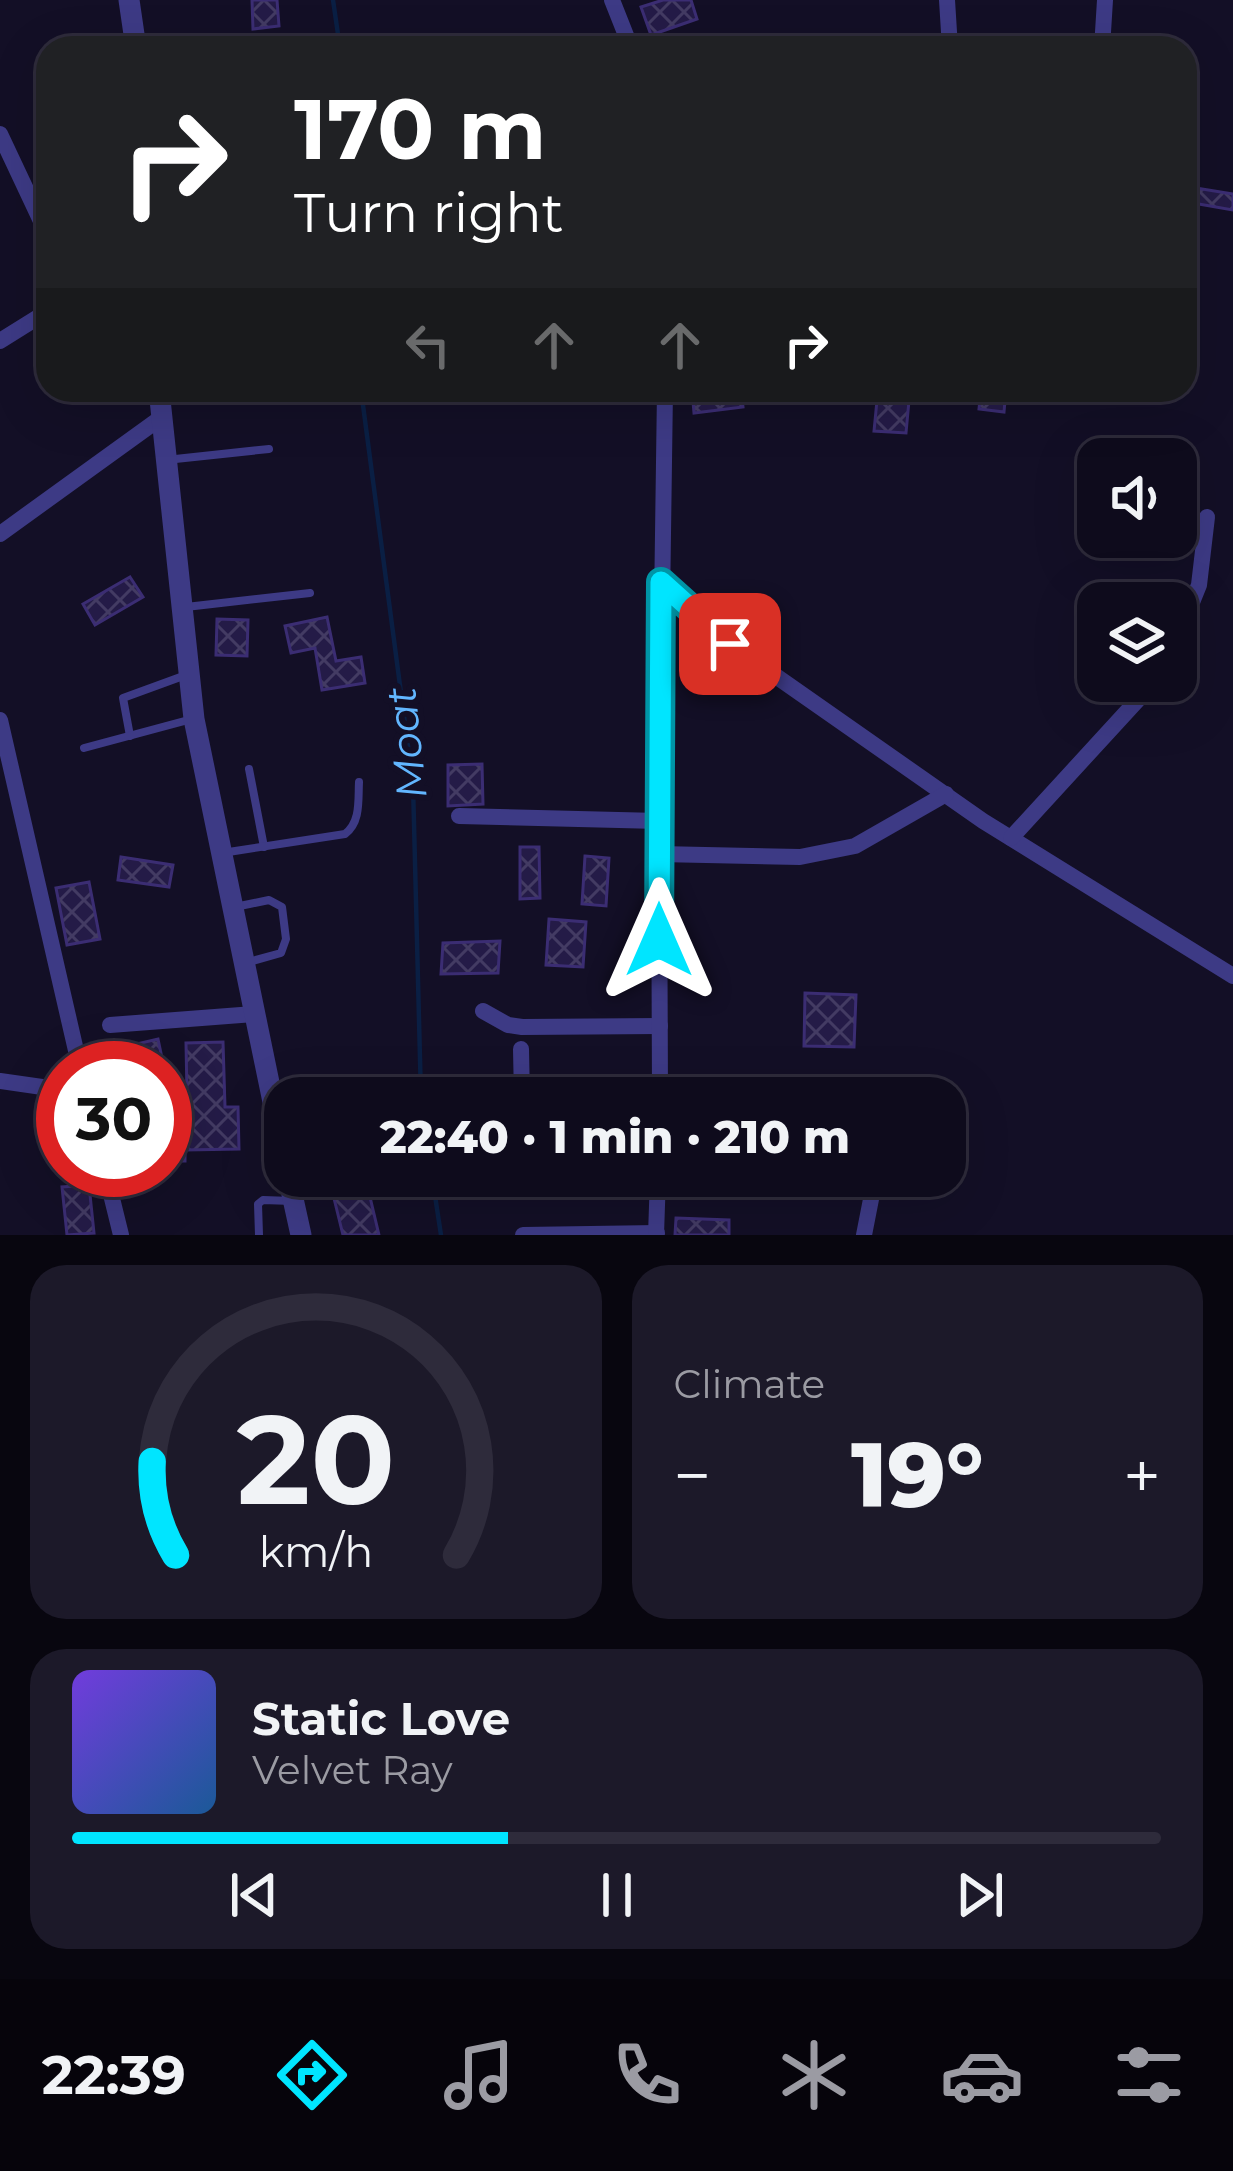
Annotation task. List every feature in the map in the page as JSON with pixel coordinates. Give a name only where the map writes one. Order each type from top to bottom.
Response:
[{"type":"street","points":[[612,0],[626,36]]},
{"type":"street","points":[[947,0],[949,36]]},
{"type":"street","points":[[1103,36],[1105,0]]},
{"type":"street","points":[[130,2],[134,36]]},
{"type":"street","points":[[0,134],[36,210]]},
{"type":"street","points":[[0,341],[36,318]]},
{"type":"street","points":[[160,402],[194,718],[267,1077]]},
{"type":"street","points":[[660,1077],[665,402]]},
{"type":"street","points":[[0,534],[162,417]]},
{"type":"street","points":[[1197,589],[1207,517]]},
{"type":"street","points":[[661,582],[730,644],[946,794],[1233,976]]},
{"type":"street","points":[[1011,838],[1136,702]]},
{"type":"street","points":[[0,721],[74,1041]]},
{"type":"street","points":[[658,854],[800,857],[855,846],[946,794]]},
{"type":"street","points":[[459,816],[659,821]]},
{"type":"street","points":[[482,1011],[522,1028],[659,1025]]},
{"type":"street","points":[[110,1025],[254,1014]]},
{"type":"street","points":[[521,1048],[521,1077]]},
{"type":"street","points":[[0,1081],[36,1086]]},
{"type":"street","points":[[112,1197],[121,1235]]},
{"type":"street","points":[[293,1197],[301,1235]]},
{"type":"street","points":[[523,1235],[656,1234],[657,1197]]},
{"type":"street","points":[[864,1235],[871,1197]]},
{"type":"lane","points":[[165,460],[268,449]]},
{"type":"lane","points":[[184,607],[310,592]]},
{"type":"lane","points":[[130,736],[123,698],[188,674]]},
{"type":"lane","points":[[84,748],[194,718]]},
{"type":"lane","points":[[249,769],[263,847]]},
{"type":"lane","points":[[220,854],[346,834],[354,828],[359,782]]},
{"type":"lane","points":[[232,908],[269,899],[282,907],[286,939],[281,953],[244,963]]},
{"type":"lane","points":[[259,1235],[258,1204],[294,1201]]},
{"type":"building","points":[[252,0],[277,0],[279,26],[253,29]]},
{"type":"building","points":[[663,0],[691,0],[697,19],[651,35],[641,7]]},
{"type":"building","points":[[1197,188],[1233,194],[1233,210],[1197,204]]},
{"type":"building","points":[[693,402],[742,402],[743,407],[694,413]]},
{"type":"building","points":[[877,402],[909,402],[906,433],[874,431]]},
{"type":"building","points":[[980,402],[1005,402],[1004,412],[979,409]]},
{"type":"building","points":[[130,577],[143,597],[95,625],[83,604]]},
{"type":"building","points":[[327,617],[336,661],[361,657],[365,683],[322,690],[315,648],[291,653],[285,626]]},
{"type":"building","points":[[217,619],[248,620],[247,656],[216,655]]},
{"type":"building","points":[[482,764],[483,804],[448,806],[448,765]]},
{"type":"building","points":[[520,847],[539,847],[540,898],[520,899]]},
{"type":"building","points":[[585,856],[609,858],[606,906],[582,904]]},
{"type":"building","points":[[121,857],[173,865],[169,887],[118,880]]},
{"type":"building","points":[[89,882],[100,939],[67,945],[56,888]]},
{"type":"building","points":[[549,919],[586,922],[583,967],[546,965]]},
{"type":"building","points":[[500,941],[498,973],[441,974],[443,943]]},
{"type":"building","points":[[805,993],[856,995],[854,1047],[804,1046]]},
{"type":"building","points":[[223,1042],[225,1107],[238,1107],[239,1149],[192,1150],[192,1043]]},
{"type":"building","points":[[63,1197],[90,1197],[94,1233],[67,1235]]},
{"type":"building","points":[[334,1197],[370,1197],[379,1235],[343,1235]]},
{"type":"building","points":[[676,1218],[729,1220],[729,1235],[675,1235]]},
{"type":"waterway","name":"Moat","points":[[333,0],[338,36]]},
{"type":"waterway","name":"Moat","points":[[363,402],[413,784],[420,1077]]},
{"type":"waterway","name":"Moat","points":[[435,1197],[441,1235]]},
{"type":"route","points":[[659,940],[661,582],[730,644]]}]
